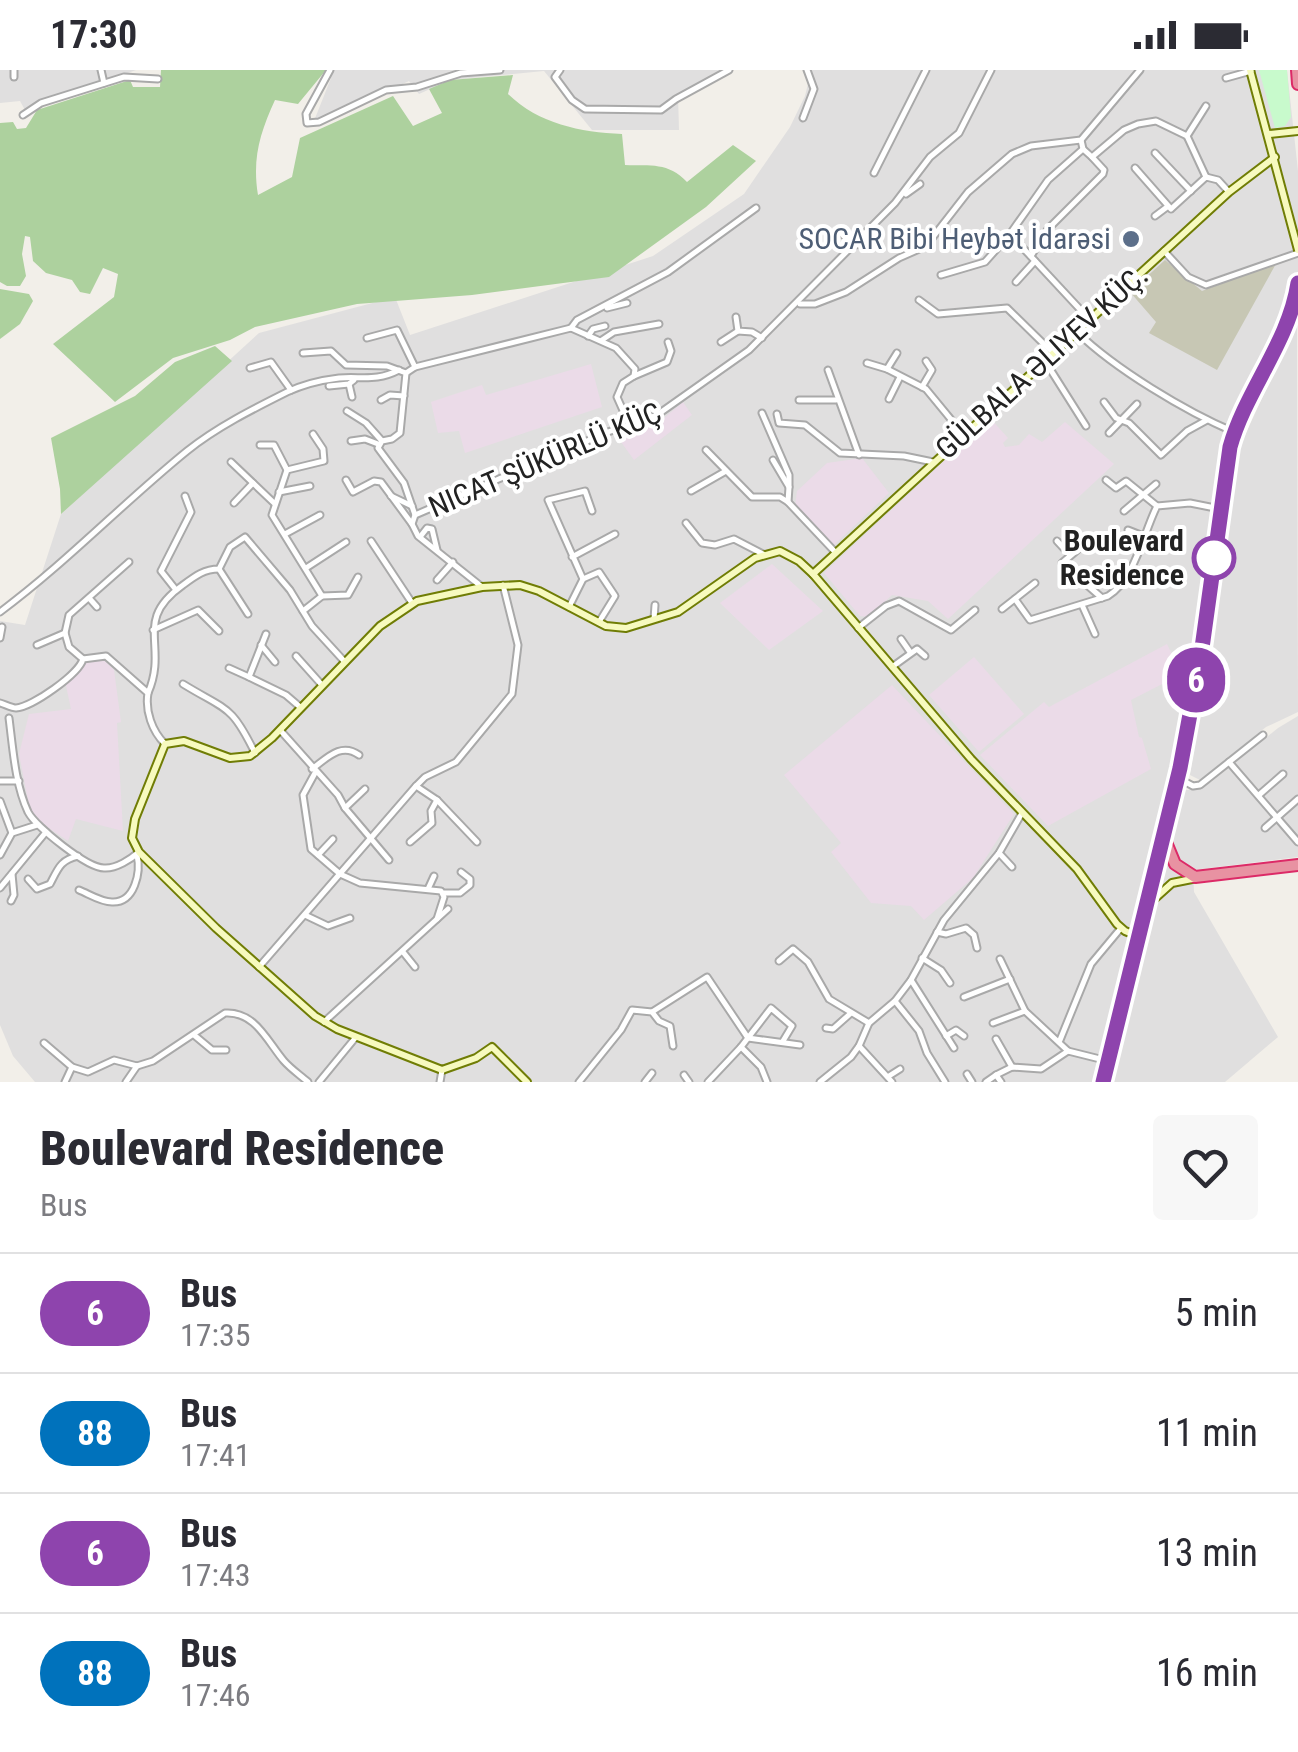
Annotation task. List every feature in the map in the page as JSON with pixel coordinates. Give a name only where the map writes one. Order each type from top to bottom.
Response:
[{"type":"highway","points":[[1297,70],[1298,84]]},
{"type":"highway","points":[[1298,300],[1234,432],[1201,655],[1166,831],[1166,845],[1174,864],[1190,876],[1201,878],[1298,865]]},
{"type":"highway","points":[[1280,338],[1298,317]]},
{"type":"street","points":[[101,70],[104,83]]},
{"type":"street","points":[[330,70],[306,114],[307,123],[319,122],[386,90],[416,87],[443,73],[500,70]]},
{"type":"street","points":[[560,70],[555,77],[586,109],[662,110],[676,98],[729,70]]},
{"type":"street","points":[[803,118],[814,88],[807,70]]},
{"type":"street","points":[[874,173],[926,70]]},
{"type":"street","name":"NICAT ŞÜKÜRLÜ KÜÇ","points":[[482,587],[420,537],[412,524],[415,515],[665,410],[762,338],[903,195],[922,166],[959,133],[991,70]]},
{"type":"street","points":[[798,303],[815,304],[846,292],[899,258],[926,246],[963,198],[1012,154],[1031,146],[1081,140],[1140,70]]},
{"type":"street","points":[[1164,251],[1188,277],[1206,285],[1298,252],[1251,71],[1226,78]]},
{"type":"street","points":[[23,115],[41,102],[128,76],[158,80]]},
{"type":"street","points":[[1186,136],[1206,106]]},
{"type":"street","points":[[1092,157],[1124,130],[1153,121],[1186,136],[1206,177],[1218,180],[1228,192]]},
{"type":"street","points":[[1269,134],[1298,131]]},
{"type":"street","points":[[1016,282],[1048,228],[1103,174],[1104,170],[1083,149],[1081,140]]},
{"type":"street","points":[[940,275],[985,262],[1048,180],[1083,149]]},
{"type":"street","points":[[1155,153],[1191,191]]},
{"type":"street","name":"GÜLBALA ƏLIYEV KÜÇ.","points":[[813,574],[1228,192],[1275,156]]},
{"type":"street","points":[[1135,168],[1167,206],[1174,208],[1206,177]]},
{"type":"street","points":[[903,195],[920,184]]},
{"type":"street","points":[[1155,216],[1167,206]]},
{"type":"street","points":[[329,386],[402,372],[570,328],[577,320],[703,249],[756,208]]},
{"type":"street","points":[[836,230],[856,244]]},
{"type":"street","points":[[1010,234],[1090,319]]},
{"type":"street","points":[[1280,338],[1298,282]]},
{"type":"street","points":[[919,300],[938,314],[1008,308],[1053,353]]},
{"type":"street","points":[[604,308],[620,308],[628,303]]},
{"type":"street","points":[[736,318],[738,331]]},
{"type":"street","points":[[602,340],[614,332],[659,324]]},
{"type":"street","points":[[588,336],[605,326]]},
{"type":"street","points":[[570,328],[602,340],[628,360],[635,370],[634,376]]},
{"type":"street","points":[[367,338],[397,330],[416,367]]},
{"type":"street","points":[[720,342],[738,331],[762,338]]},
{"type":"street","points":[[1076,332],[1106,356],[1207,420],[1234,432]]},
{"type":"street","points":[[629,424],[618,398],[623,383],[666,362],[672,350],[668,342]]},
{"type":"street","points":[[303,353],[331,351],[346,364],[387,366],[402,372]]},
{"type":"street","points":[[887,369],[898,353]]},
{"type":"street","points":[[1045,360],[1086,426]]},
{"type":"street","points":[[922,387],[932,370],[926,361]]},
{"type":"street","points":[[250,368],[271,362],[292,390]]},
{"type":"street","points":[[867,363],[887,369],[933,395],[963,434]]},
{"type":"street","points":[[828,370],[859,455]]},
{"type":"street","points":[[351,441],[380,442],[399,436],[404,396],[402,372]]},
{"type":"street","points":[[888,399],[900,378]]},
{"type":"street","points":[[0,612],[30,592],[187,451],[216,430],[292,390],[335,379],[351,382]]},
{"type":"street","points":[[351,382],[352,396]]},
{"type":"street","points":[[380,400],[390,394],[404,396]]},
{"type":"street","points":[[799,400],[837,400]]},
{"type":"street","points":[[1104,402],[1116,418],[1124,420],[1160,455],[1187,431],[1207,420]]},
{"type":"street","points":[[1109,433],[1137,404]]},
{"type":"street","points":[[347,411],[366,423],[380,442],[404,483],[415,515]]},
{"type":"street","points":[[762,412],[789,476],[788,502]]},
{"type":"street","points":[[776,414],[780,423],[805,425],[836,452],[904,456],[932,462]]},
{"type":"street","points":[[288,470],[324,460],[324,450],[313,434]]},
{"type":"street","points":[[260,445],[274,445],[288,470]]},
{"type":"street","points":[[706,450],[752,497],[780,497],[788,502],[836,552]]},
{"type":"street","points":[[773,460],[788,487]]},
{"type":"street","points":[[230,462],[274,503]]},
{"type":"street","points":[[288,470],[272,516],[322,596]]},
{"type":"street","points":[[691,490],[726,470]]},
{"type":"street","points":[[346,480],[353,492],[374,481],[381,482],[412,524]]},
{"type":"street","points":[[1106,480],[1116,488],[1126,481],[1156,506],[1190,503],[1220,509]]},
{"type":"street","points":[[234,502],[253,484]]},
{"type":"street","points":[[1124,511],[1156,484]]},
{"type":"street","points":[[279,492],[310,486]]},
{"type":"street","points":[[583,579],[548,500],[584,490],[592,511]]},
{"type":"street","points":[[388,494],[412,506]]},
{"type":"street","points":[[176,590],[161,570],[191,512],[185,496]]},
{"type":"street","points":[[1015,599],[1030,620],[1115,592],[1156,506]]},
{"type":"street","points":[[286,534],[320,515]]},
{"type":"street","points":[[686,523],[702,543],[715,545],[734,539],[763,554]]},
{"type":"street","points":[[420,537],[432,528],[437,550]]},
{"type":"street","points":[[1128,530],[1166,546]]},
{"type":"street","points":[[572,557],[615,534]]},
{"type":"street","points":[[219,569],[230,547],[248,538],[344,661]]},
{"type":"street","points":[[1090,539],[1064,564],[1102,598]]},
{"type":"street","points":[[371,541],[412,603]]},
{"type":"street","points":[[1057,541],[1070,555]]},
{"type":"street","points":[[306,568],[346,542]]},
{"type":"street","points":[[166,744],[184,741],[230,758],[254,753],[380,626],[412,603],[503,584],[534,589],[598,623],[620,628],[654,622],[685,608],[763,554],[786,553],[813,574],[1022,813],[1077,869],[1121,928],[1140,938]]},
{"type":"street","points":[[129,562],[72,610],[65,632],[70,648],[84,659],[109,658],[148,693]]},
{"type":"street","points":[[437,580],[453,562]]},
{"type":"street","points":[[166,744],[150,718],[148,693],[156,673],[156,612],[176,590],[202,572],[219,569]]},
{"type":"street","points":[[219,569],[248,614]]},
{"type":"street","points":[[1128,571],[1149,580]]},
{"type":"street","points":[[569,607],[583,579],[599,572],[614,596],[598,623]]},
{"type":"street","points":[[303,611],[322,596],[348,595],[358,578]]},
{"type":"street","points":[[1002,609],[1036,583]]},
{"type":"street","points":[[260,967],[416,786],[425,777],[456,762],[512,694],[518,645],[503,584]]},
{"type":"street","points":[[89,598],[97,607]]},
{"type":"street","points":[[858,628],[899,601],[951,630],[976,610]]},
{"type":"street","points":[[654,604],[654,622]]},
{"type":"street","points":[[1082,604],[1095,634]]},
{"type":"street","points":[[153,630],[198,610],[218,631]]},
{"type":"street","points":[[0,638],[2,626]]},
{"type":"street","points":[[36,645],[65,632]]},
{"type":"street","points":[[249,677],[266,634]]},
{"type":"street","points":[[901,639],[910,652]]},
{"type":"street","points":[[261,645],[276,662]]},
{"type":"street","points":[[892,667],[910,652],[919,650],[925,656]]},
{"type":"street","points":[[296,656],[322,684]]},
{"type":"street","points":[[0,703],[13,708],[26,704],[78,672],[84,659]]},
{"type":"street","points":[[230,668],[286,695],[300,707]]},
{"type":"street","points":[[183,684],[229,710],[247,734],[254,753]]},
{"type":"street","points":[[9,718],[19,781],[36,825],[78,856],[104,868],[138,853]]},
{"type":"street","points":[[280,730],[389,860]]},
{"type":"street","points":[[1178,778],[1193,786],[1200,784],[1263,736]]},
{"type":"street","points":[[166,744],[135,819],[132,838],[138,853],[324,1022],[442,1070],[476,1058],[492,1047],[523,1080]]},
{"type":"street","points":[[358,755],[342,749],[314,771],[305,786],[308,845],[340,874],[360,883],[460,893],[470,885],[470,879],[461,872]]},
{"type":"street","points":[[1229,762],[1297,838]]},
{"type":"street","points":[[1259,795],[1283,774]]},
{"type":"street","points":[[0,781],[19,781]]},
{"type":"street","points":[[416,786],[437,800],[477,842]]},
{"type":"street","points":[[345,808],[365,789]]},
{"type":"street","points":[[1265,828],[1298,799]]},
{"type":"street","points":[[410,842],[432,823],[431,812],[437,800]]},
{"type":"street","points":[[0,801],[12,833]]},
{"type":"street","points":[[820,1082],[839,1069],[859,1046],[869,1023],[895,1001],[911,980],[937,932],[999,852],[1022,813]]},
{"type":"street","points":[[0,855],[12,833],[36,825]]},
{"type":"street","points":[[1103,1082],[1166,831]]},
{"type":"street","points":[[0,888],[46,832]]},
{"type":"street","points":[[318,856],[333,839]]},
{"type":"street","points":[[999,852],[1012,866]]},
{"type":"street","points":[[79,890],[107,902],[117,903],[125,898],[136,882],[138,853]]},
{"type":"street","points":[[28,879],[37,890],[50,884],[66,859],[78,856]]},
{"type":"street","points":[[11,872],[11,901]]},
{"type":"street","points":[[428,889],[434,876]]},
{"type":"street","points":[[1147,911],[1156,894],[1165,888],[1201,878]]},
{"type":"street","points":[[437,920],[444,893]]},
{"type":"street","points":[[324,1022],[448,909]]},
{"type":"street","points":[[306,916],[328,926],[350,918]]},
{"type":"street","points":[[937,932],[946,934],[966,928],[974,935],[977,948]]},
{"type":"street","points":[[1060,1040],[1091,964],[1121,928]]},
{"type":"street","points":[[779,961],[793,949],[808,962],[829,999],[869,1023]]},
{"type":"street","points":[[403,952],[415,967]]},
{"type":"street","points":[[922,958],[941,970],[950,984]]},
{"type":"street","points":[[1000,960],[1025,1011],[1068,1051],[1108,1061]]},
{"type":"street","points":[[652,1012],[707,977],[748,1038]]},
{"type":"street","points":[[911,980],[954,1048]]},
{"type":"street","points":[[964,997],[1010,980]]},
{"type":"street","points":[[895,1001],[922,1035],[927,1053],[945,1082]]},
{"type":"street","points":[[708,1082],[771,1008],[792,1026],[782,1041]]},
{"type":"street","points":[[579,1082],[632,1010],[652,1012],[672,1029],[673,1046]]},
{"type":"street","points":[[993,1023],[1025,1011]]},
{"type":"street","points":[[44,1043],[72,1067],[88,1072],[114,1060],[136,1066],[152,1061],[224,1013],[253,1022],[287,1065],[308,1082]]},
{"type":"street","points":[[826,1028],[833,1029],[851,1013]]},
{"type":"street","points":[[946,1036],[956,1030],[964,1036]]},
{"type":"street","points":[[194,1035],[212,1050],[226,1050]]},
{"type":"street","points":[[319,1082],[356,1037]]},
{"type":"street","points":[[748,1038],[800,1045]]},
{"type":"street","points":[[996,1039],[1012,1067]]},
{"type":"street","points":[[859,1046],[891,1079],[900,1069]]},
{"type":"street","points":[[741,1047],[761,1067],[768,1082]]},
{"type":"street","points":[[986,1082],[1012,1067],[1041,1069],[1068,1051]]},
{"type":"street","points":[[126,1082],[136,1066]]},
{"type":"street","points":[[65,1082],[72,1067]]},
{"type":"street","points":[[440,1082],[442,1070]]},
{"type":"street","points":[[645,1082],[652,1072]]},
{"type":"street","points":[[967,1074],[972,1082]]},
{"type":"street","points":[[684,1075],[689,1082]]},
{"type":"street","points":[[996,1075],[1001,1082]]},
{"type":"shaded area","points":[[0,70],[136,70],[25,110],[20,101],[0,103]]},
{"type":"shaded area","points":[[328,70],[723,70],[678,95],[679,130],[592,130],[544,71],[450,80],[419,94],[409,81],[312,126],[331,78]]},
{"type":"shaded area","points":[[805,70],[1287,70],[1298,171],[1298,275],[1222,444],[1198,622],[1168,789],[1188,790],[1211,782],[1298,716],[1298,857],[1193,870],[1194,892],[1278,1037],[1225,1082],[35,1082],[13,1056],[0,1025],[0,621],[25,625],[61,514],[259,333],[395,297],[410,335],[653,256],[744,194],[790,127],[805,96],[809,80]]},
{"type":"shaded area","points":[[1165,260],[1202,291],[1277,262],[1217,370],[1149,333],[1156,322],[1130,292]]},
{"type":"shaded area","points":[[1297,322],[1298,712],[1266,727],[1200,780],[1190,775],[1240,446]]},
{"type":"shaded area","points":[[591,364],[602,407],[465,453],[459,431],[438,433],[431,402],[482,385],[486,395]]},
{"type":"shaded area","points":[[683,402],[692,415],[634,460],[616,435],[639,424],[645,428]]},
{"type":"shaded area","points":[[990,418],[1008,438],[1003,443],[1005,447],[1019,445],[1029,434],[1042,442],[1065,422],[1114,464],[948,619],[928,601],[892,595],[868,617],[860,616],[824,573]]},
{"type":"shaded area","points":[[862,458],[889,493],[833,546],[795,507],[797,491],[827,463]]},
{"type":"shaded area","points":[[772,564],[823,611],[769,650],[720,603]]},
{"type":"shaded area","points":[[1167,644],[1176,663],[1165,669],[1170,680],[1131,700],[1151,769],[1048,826],[980,755],[1044,702],[1049,707]]},
{"type":"shaded area","points":[[974,657],[1024,714],[979,752],[929,695]]},
{"type":"shaded area","points":[[104,660],[114,670],[121,722],[117,723],[123,831],[76,819],[68,841],[30,811],[19,754],[29,714],[71,709],[65,681],[78,674],[85,663]]},
{"type":"shaded area","points":[[892,685],[1014,814],[973,878],[924,920],[911,906],[871,903],[831,852],[841,843],[784,775]]},
{"type":"green space","points":[[161,70],[326,70],[298,104],[275,100],[259,146],[258,195],[292,177],[300,138],[393,96],[413,126],[442,113],[429,89],[450,80],[513,75],[508,94],[533,113],[576,128],[622,134],[625,165],[666,168],[687,182],[733,145],[756,161],[706,207],[609,277],[472,295],[357,304],[255,327],[230,340],[173,358],[115,402],[53,344],[114,297],[118,274],[103,268],[90,294],[80,292],[72,280],[46,273],[33,261],[30,237],[25,236],[22,254],[26,276],[20,286],[0,282],[0,123],[13,122],[17,129],[26,128],[37,110],[130,80],[133,87],[160,87]]},
{"type":"green space","points":[[1259,70],[1287,70],[1291,117],[1285,126],[1275,128]]},
{"type":"green space","points":[[0,289],[29,294],[33,301],[20,324],[0,339]]},
{"type":"green space","points":[[215,346],[232,361],[61,514],[51,438],[135,396],[175,362]]},
{"type":"bus line","name":"6","points":[[1103,1082],[1180,768],[1201,655],[1230,447],[1238,420],[1280,338],[1298,283]]},
{"type":"place","name":"SOCAR Bibi Heybət İdarəsi","points":[[1131,239]]},
{"type":"place","name":"Boulevard Residence","points":[[1214,558]]}]
